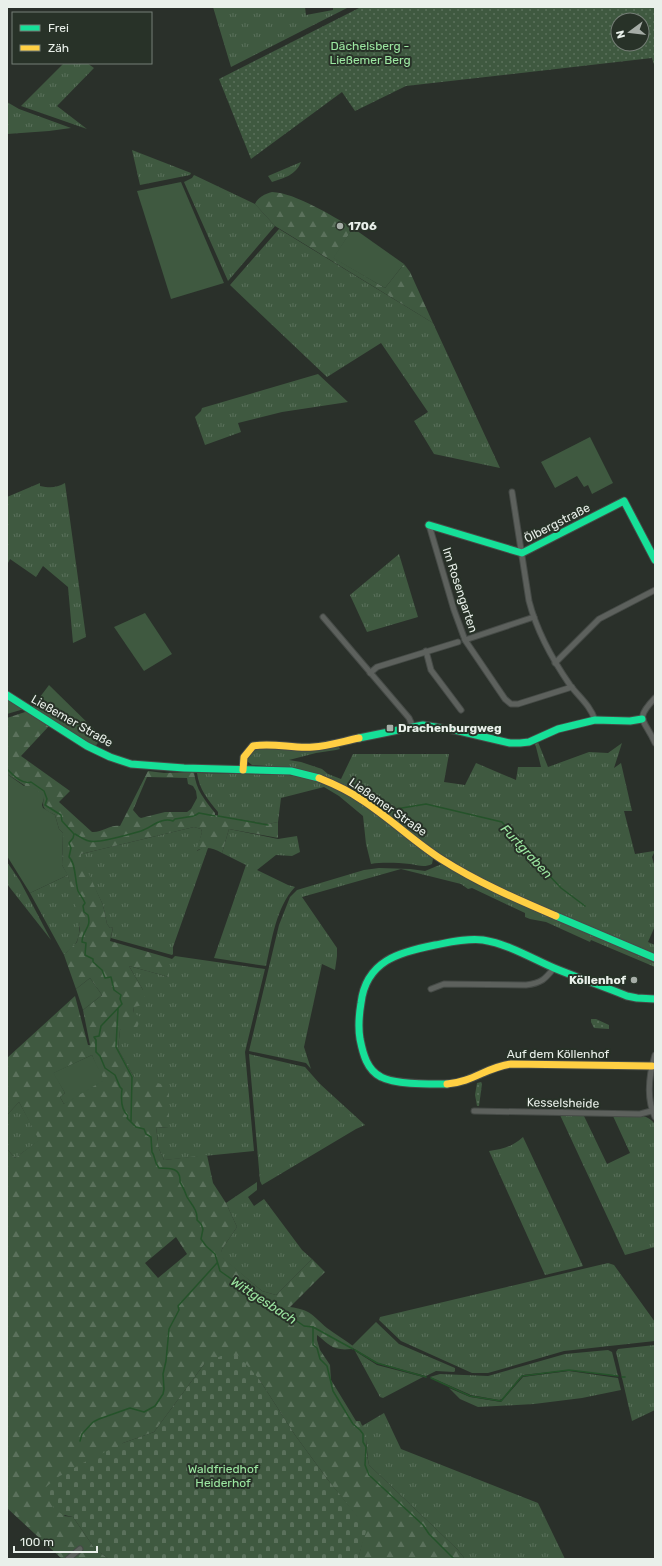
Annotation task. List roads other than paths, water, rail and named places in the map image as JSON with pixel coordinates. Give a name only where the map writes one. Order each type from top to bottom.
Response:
[{"type":"street","points":[[512,492],[534,617],[546,647],[555,663],[572,687],[587,704],[595,720]]},
{"type":"street","name":"Ölbergstraße","points":[[429,525],[522,554],[624,501],[655,560]]},
{"type":"street","name":"Im Rosengarten","points":[[429,525],[454,610],[465,640],[505,698],[511,704],[524,703],[572,687]]},
{"type":"street","points":[[555,663],[600,619],[655,590]]},
{"type":"street","points":[[323,617],[408,718],[413,727]]},
{"type":"street","points":[[465,640],[534,617]]},
{"type":"street","points":[[370,673],[377,667],[458,642]]},
{"type":"street","points":[[426,651],[431,670],[461,710]]},
{"type":"street","name":"Ließemer Straße","points":[[7,695],[74,738],[104,754],[125,762],[145,766],[291,771],[317,777],[343,788],[363,800],[440,858],[474,878],[506,895],[655,958]]},
{"type":"street","points":[[655,698],[642,713],[642,719],[655,743]]},
{"type":"street","points":[[243,770],[244,757],[253,746],[264,744],[290,747],[313,747],[346,742],[423,725],[520,743],[529,742],[558,729],[595,720],[630,721],[642,719]]},
{"type":"street","name":"Auf dem Köllenhof","points":[[652,1066],[524,1063],[504,1064],[494,1067],[465,1081],[456,1083],[398,1082],[382,1078],[366,1063],[362,1053],[360,1041],[361,1001],[368,979],[374,971],[396,954],[440,945],[478,940],[498,944],[554,968],[634,998],[655,1000]]},
{"type":"street","points":[[431,989],[444,984],[537,984],[545,979],[554,968]]},
{"type":"street","points":[[655,1055],[649,1089],[655,1118]]},
{"type":"street","name":"Kesselsheide","points":[[474,1111],[640,1114],[654,1111]]},
{"type":"street","points":[[68,1559],[80,1549]]},
{"type":"waterway","name":"Wittgesbach","points":[[7,769],[21,781],[28,783],[31,782],[44,791],[47,799],[45,805],[61,815],[62,821],[74,834],[69,843],[71,848],[69,857],[73,864],[78,891],[85,903],[83,906],[84,912],[88,915],[89,919],[88,926],[82,938],[82,942],[86,943],[85,955],[93,959],[93,962],[102,970],[105,978],[111,977],[114,990],[121,995],[120,999],[122,1004],[101,1026],[99,1036],[94,1037],[96,1040],[96,1052],[100,1056],[105,1068],[115,1075],[122,1089],[122,1103],[128,1116],[127,1118],[136,1127],[144,1129],[146,1134],[151,1137],[152,1152],[159,1168],[171,1169],[177,1171],[179,1174],[180,1182],[195,1210],[197,1220],[203,1229],[201,1239],[215,1254],[220,1271],[271,1307],[281,1310],[304,1326],[313,1327],[313,1345],[317,1348],[320,1359],[327,1366],[333,1391],[353,1424],[363,1434],[363,1442],[366,1447],[365,1465],[369,1475],[423,1525],[429,1534],[454,1559]]},
{"type":"waterway","name":"Furtgraben","points":[[390,810],[426,804],[502,822],[527,852],[561,888],[585,906]]},
{"type":"waterway","name":"Furtgraben","points":[[75,834],[83,839],[94,842],[141,831],[164,820],[173,821],[175,819],[194,816],[199,813],[215,816]]},
{"type":"waterway","name":"Furtgraben","points":[[218,816],[268,825]]},
{"type":"waterway","name":"Wittgesbach","points":[[118,1009],[116,1047],[132,1077],[131,1121]]},
{"type":"waterway","points":[[80,1441],[82,1434],[93,1422],[99,1419],[130,1408],[144,1412],[155,1406],[163,1394],[163,1374],[166,1361],[169,1329],[179,1310],[178,1306],[217,1263]]},
{"type":"waterway","points":[[313,1327],[353,1349]]},
{"type":"waterway","points":[[355,1350],[377,1363],[426,1377]]},
{"type":"waterway","points":[[431,1378],[470,1396],[501,1401],[522,1376],[569,1370],[618,1376]]},
{"type":"place","name":"1706","points":[[340,226]]},
{"type":"place","name":"Drachenburgweg","points":[[390,728]]},
{"type":"place","name":"Köllenhof","points":[[634,980]]},
{"type":"park label","name":"Dächelsberg - Ließemer Berg","points":[[370,53]]},
{"type":"park label","name":"Waldfriedhof Heiderhof","points":[[223,1476]]}]
